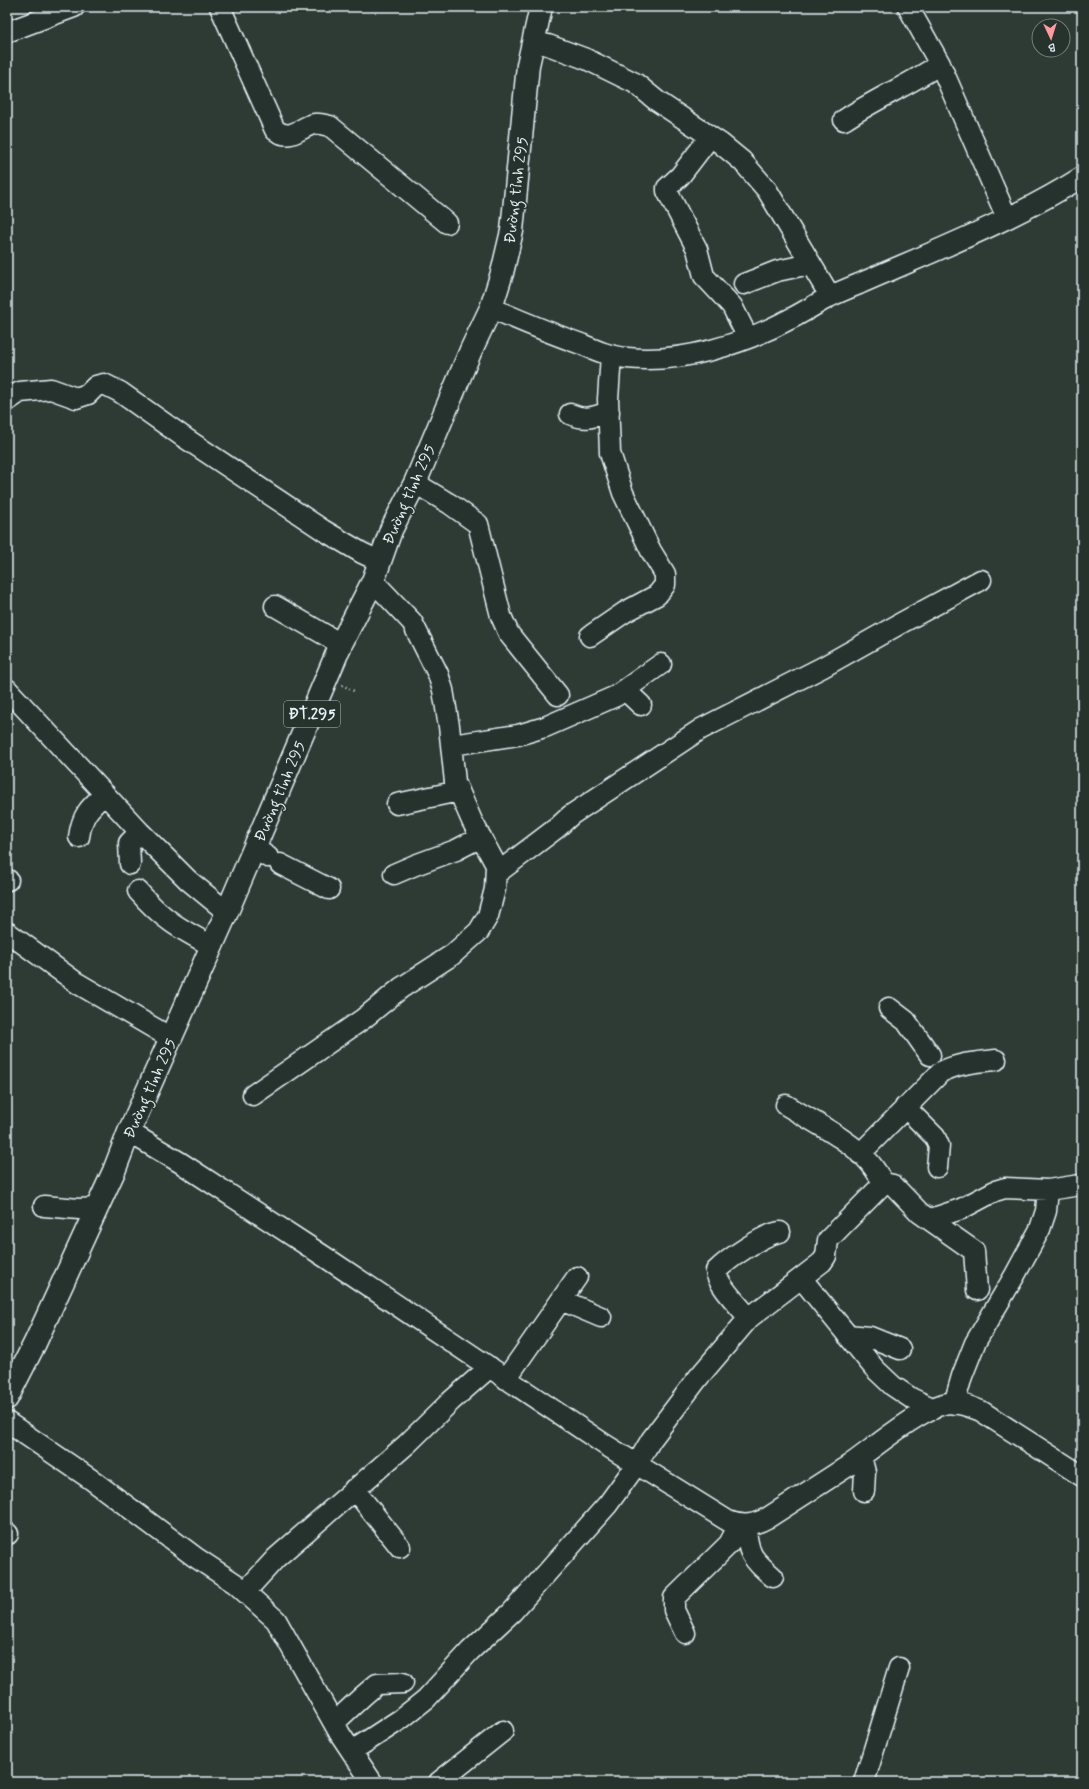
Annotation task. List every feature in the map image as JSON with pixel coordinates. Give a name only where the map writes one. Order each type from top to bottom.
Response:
[{"type":"main road","name":"Đường tỉnh 295","points":[[7,1398],[13,1371],[97,1208],[114,1171],[129,1132],[227,912],[268,856],[341,644],[376,571],[391,530],[415,483],[471,350],[491,308],[502,273],[512,231],[528,65],[541,7]]},
{"type":"street","points":[[7,32],[74,7]]},
{"type":"street","points":[[220,7],[275,130],[282,135],[292,134],[313,124],[330,126],[447,223]]},
{"type":"street","points":[[908,7],[940,64],[1007,218]]},
{"type":"street","points":[[534,42],[586,59],[635,83],[657,101],[742,161],[767,190],[830,296]]},
{"type":"street","points":[[844,120],[940,64]]},
{"type":"street","points":[[710,137],[680,176],[667,188],[667,191],[697,249],[704,276],[732,306],[748,338]]},
{"type":"street","points":[[491,308],[550,333],[611,355],[626,358],[659,359],[698,354],[748,338],[790,320],[830,296],[966,238],[1056,194],[1074,182]]},
{"type":"street","points":[[744,284],[777,271],[810,264]]},
{"type":"street","points":[[590,636],[625,612],[657,595],[665,585],[665,574],[651,551],[623,493],[610,454],[608,399],[611,355]]},
{"type":"street","points":[[7,401],[20,392],[51,389],[76,398],[88,394],[96,386],[104,384],[120,392],[185,438],[323,530],[362,553],[412,622],[443,690],[452,745],[455,782],[496,865],[495,890],[488,916],[479,931],[452,955],[401,988],[363,1019],[252,1095]]},
{"type":"street","points":[[570,414],[580,418],[588,418],[609,412]]},
{"type":"street","points":[[415,483],[450,504],[478,524],[501,616],[509,634],[558,695]]},
{"type":"street","points":[[496,874],[558,828],[571,815],[701,729],[823,667],[902,622],[981,580]]},
{"type":"street","points":[[274,606],[341,644]]},
{"type":"street","points":[[452,745],[518,735],[545,727],[579,713],[625,690],[631,684],[661,664]]},
{"type":"street","points":[[7,689],[140,832],[188,880],[227,912]]},
{"type":"street","points":[[625,690],[641,705]]},
{"type":"street","points":[[397,804],[459,791]]},
{"type":"street","points":[[79,837],[81,824],[88,810],[105,794]]},
{"type":"street","points":[[130,864],[129,843],[140,832]]},
{"type":"street","points":[[394,874],[456,850],[481,837]]},
{"type":"street","points":[[268,856],[329,889]]},
{"type":"street","points":[[138,891],[155,910],[174,925],[212,946]]},
{"type":"street","points":[[7,932],[77,983],[171,1038]]},
{"type":"street","points":[[889,1008],[906,1022],[935,1064],[951,1067],[972,1062],[996,1060]]},
{"type":"street","points":[[860,1154],[906,1107],[935,1064]]},
{"type":"street","points":[[786,1105],[833,1134],[860,1154],[870,1162],[884,1183],[893,1184],[920,1213],[931,1219],[942,1229],[974,1250],[977,1290]]},
{"type":"street","points":[[906,1107],[936,1137],[939,1146],[937,1167]]},
{"type":"street","points":[[129,1132],[194,1172],[604,1444],[728,1521],[742,1525],[757,1524],[861,1457],[916,1418],[946,1404],[966,1405],[981,1411],[1082,1476]]},
{"type":"street","points":[[352,1751],[401,1719],[426,1699],[470,1651],[512,1612],[608,1504],[637,1464],[651,1440],[698,1378],[749,1318],[802,1279],[822,1262],[826,1256],[828,1240],[884,1183]]},
{"type":"street","points":[[931,1219],[961,1209],[994,1191],[1005,1188],[1048,1190],[1080,1185]]},
{"type":"street","points":[[954,1404],[962,1376],[975,1343],[1040,1229],[1046,1211],[1048,1190]]},
{"type":"street","points":[[44,1206],[79,1209],[97,1208]]},
{"type":"street","points":[[749,1318],[721,1283],[716,1275],[716,1271],[725,1262],[749,1247],[773,1233],[780,1232]]},
{"type":"street","points":[[506,1378],[577,1277]]},
{"type":"street","points":[[802,1279],[875,1369],[893,1386],[911,1398],[934,1409]]},
{"type":"street","points":[[561,1300],[601,1317]]},
{"type":"street","points":[[847,1334],[870,1337],[900,1349]]},
{"type":"street","points":[[245,1592],[276,1558],[407,1444],[451,1401],[490,1367]]},
{"type":"street","points":[[7,1422],[92,1480],[154,1527],[236,1584],[276,1620],[334,1723],[372,1782]]},
{"type":"street","points":[[861,1457],[865,1472],[864,1491]]},
{"type":"street","points":[[354,1489],[400,1547]]},
{"type":"street","points":[[742,1525],[752,1557],[773,1577]]},
{"type":"street","points":[[685,1633],[674,1610],[674,1598],[729,1544],[742,1525]]},
{"type":"street","points":[[864,1782],[899,1668]]},
{"type":"street","points":[[334,1723],[377,1684],[403,1683]]},
{"type":"street","points":[[439,1782],[503,1731]]}]
